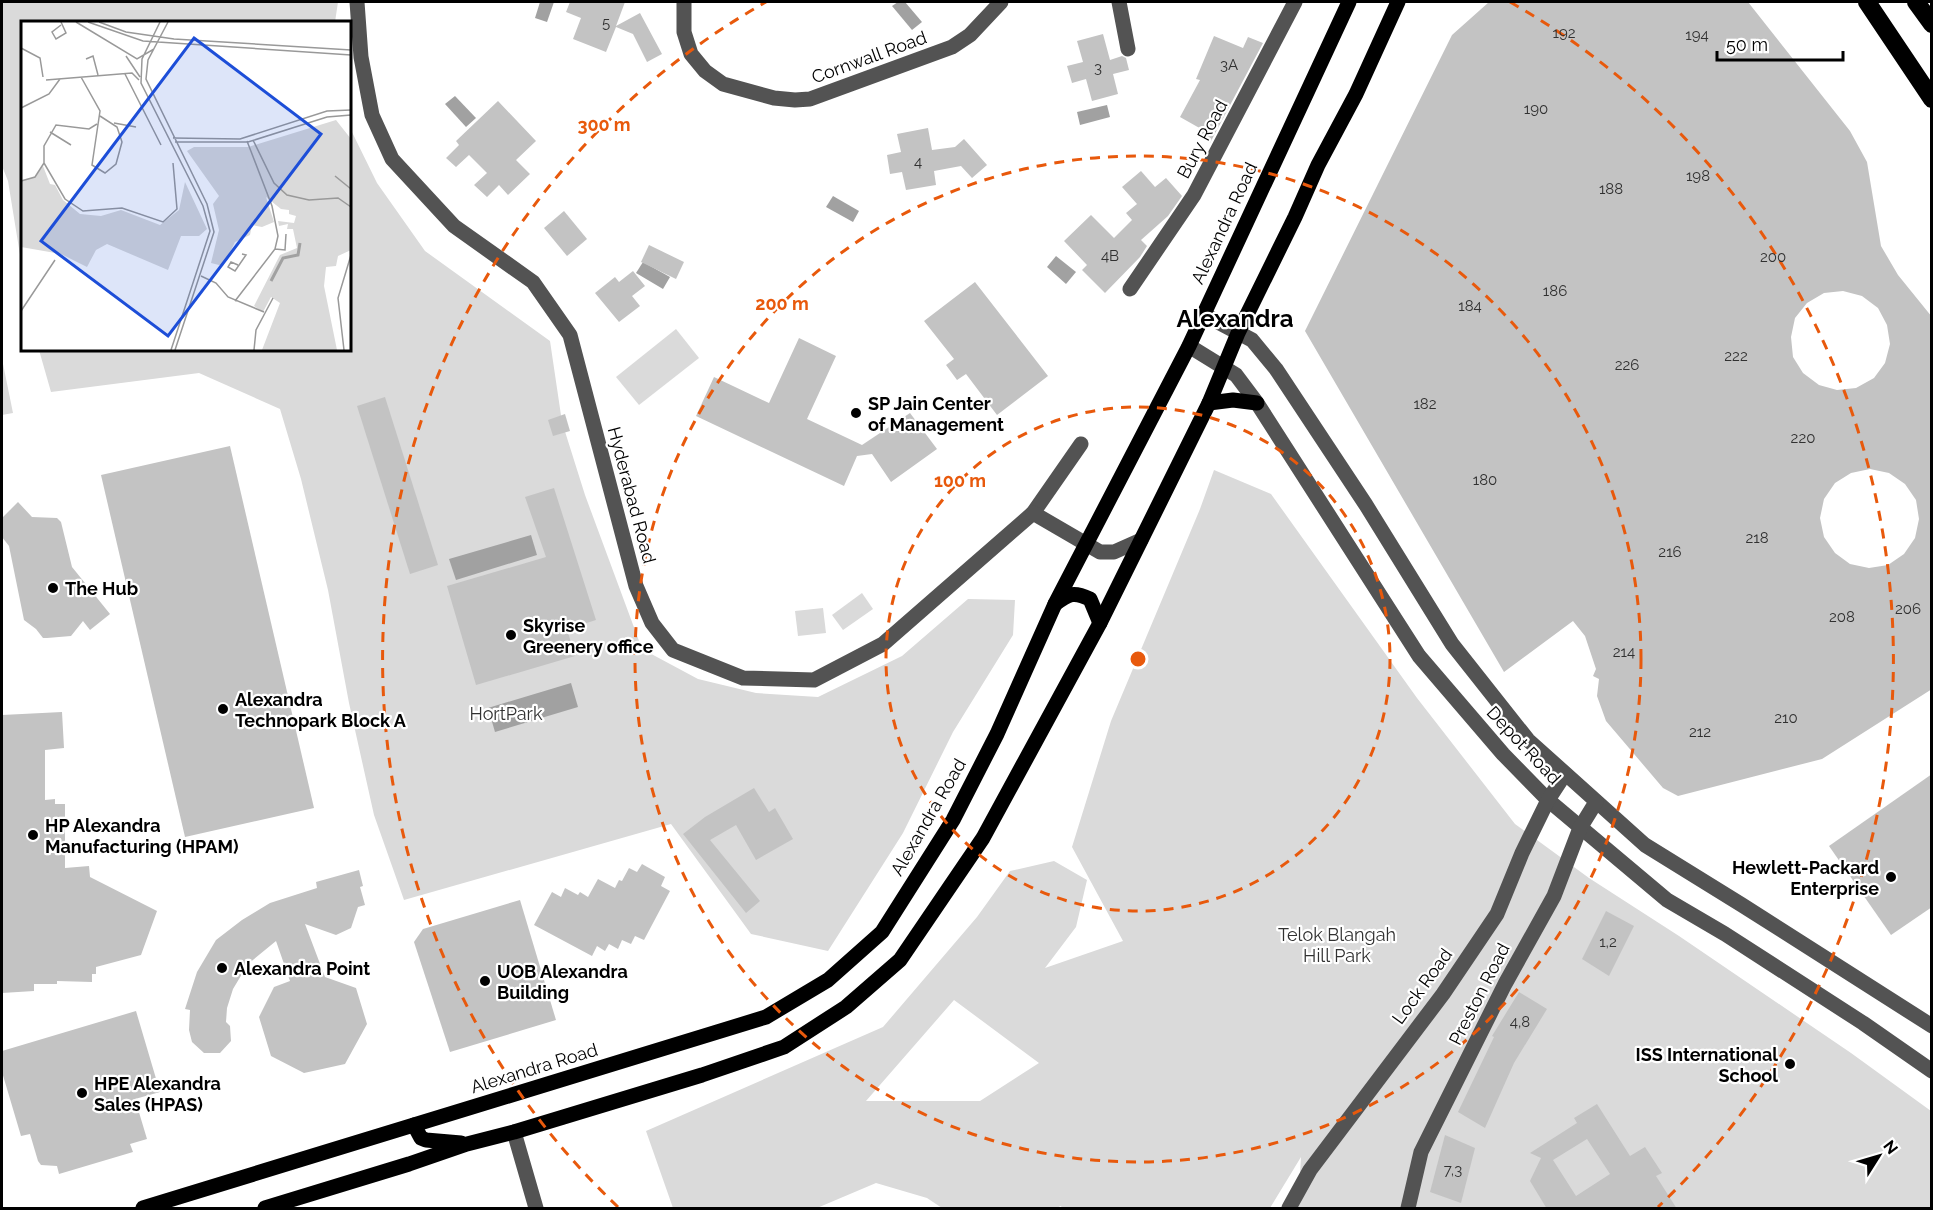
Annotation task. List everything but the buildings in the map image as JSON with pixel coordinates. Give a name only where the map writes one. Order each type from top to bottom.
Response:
[{"type":"highway","points":[[1867,2],[1932,99]]},
{"type":"highway","points":[[1916,2],[1932,24]]},
{"type":"main road","name":"Alexandra Road","points":[[143,1209],[766,1017],[828,980],[882,932],[952,820],[997,734],[1055,604],[1189,346],[1349,2]]},
{"type":"main road","points":[[265,1209],[467,1144],[702,1075],[784,1047],[846,1007],[900,960],[983,838],[1100,623],[1209,403],[1238,333],[1318,165],[1356,94],[1398,2]]},
{"type":"main road","points":[[1209,403],[1233,400],[1257,403]]},
{"type":"main road","points":[[1055,604],[1068,594],[1079,594],[1090,599],[1100,623]]},
{"type":"main road","points":[[414,1125],[422,1138],[426,1140],[467,1144]]},
{"type":"street","name":"Hyderabad Road","points":[[357,2],[361,57],[372,115],[392,159],[454,226],[533,282],[570,335],[636,586],[652,623],[673,650],[743,678],[814,680],[882,644],[1033,513],[1081,444]]},
{"type":"street","name":"Cornwall Road","points":[[684,2],[684,32],[692,54],[705,71],[723,84],[774,98],[795,100],[810,99],[952,47],[970,35],[1001,2]]},
{"type":"street","points":[[1119,2],[1128,49]]},
{"type":"street","name":"Bury Road","points":[[1130,289],[1194,195],[1295,2]]},
{"type":"street","name":"Depot Road","points":[[1203,314],[1252,340],[1276,369],[1366,505],[1452,644],[1528,740],[1646,845],[1932,1026]]},
{"type":"street","name":"Depot Road","points":[[1189,346],[1236,375],[1257,403],[1419,656],[1503,754],[1548,800],[1667,900],[1725,934],[1863,1023],[1932,1071]]},
{"type":"street","points":[[1033,513],[1100,552],[1114,552],[1141,540]]},
{"type":"street","name":"Lock Road","points":[[1289,1209],[1310,1170],[1443,994],[1497,914],[1522,853],[1548,800],[1565,774]]},
{"type":"street","name":"Preston Road","points":[[1408,1209],[1421,1152],[1504,984],[1554,896],[1580,828],[1596,802]]},
{"type":"street","points":[[514,1132],[536,1209]]},
{"type":"green space","points":[[2,2],[338,2],[335,21],[21,21],[21,261],[8,181],[2,166]]},
{"type":"green space","name":"HortPark","points":[[351,130],[377,183],[425,251],[550,341],[562,422],[585,495],[642,649],[698,679],[756,693],[818,697],[902,656],[968,599],[1015,600],[1013,635],[953,732],[903,833],[828,951],[751,934],[671,824],[404,900],[374,815],[349,703],[328,590],[301,479],[280,409],[199,373],[51,392],[39,351],[351,351]]},
{"type":"green space","points":[[676,329],[699,358],[639,405],[616,377]]},
{"type":"green space","points":[[2,359],[13,413],[2,415]]},
{"type":"green space","name":"Telok Blangah Hill Park","points":[[1214,470],[1271,494],[1417,698],[1515,824],[1589,878],[1851,1053],[1931,1111],[1931,1208],[1298,1208],[1301,1157],[1270,1208],[1062,1208],[1061,1206],[1056,1208],[942,1208],[927,1198],[876,1183],[817,1208],[673,1208],[646,1131],[883,1027],[977,917],[1010,871],[1054,861],[1087,880],[1076,927],[1045,968],[1123,941],[1072,847],[1111,721],[1200,509]],"holes":[[[954,1000],[1039,1063],[980,1101],[866,1101]]]},
{"type":"green space","points":[[862,593],[873,609],[843,630],[832,615]]},
{"type":"green space","points":[[823,608],[826,633],[798,636],[795,611]]},
{"type":"shaded area","points":[[540,2],[554,2],[547,22],[535,18]]},
{"type":"shaded area","points":[[898,2],[905,2],[922,22],[912,30],[892,6]]},
{"type":"shaded area","points":[[455,96],[476,118],[466,127],[445,104]]},
{"type":"shaded area","points":[[1107,105],[1110,117],[1080,125],[1077,112]]},
{"type":"shaded area","points":[[833,196],[859,211],[853,222],[826,207]]},
{"type":"shaded area","points":[[1056,256],[1076,272],[1066,284],[1047,267]]},
{"type":"shaded area","points":[[643,262],[670,277],[663,289],[636,273]]},
{"type":"shaded area","points":[[531,535],[537,555],[456,580],[449,559]]},
{"type":"shaded area","points":[[571,683],[578,707],[495,732],[488,708]]},
{"type":"place","name":"SP Jain Center of Management","points":[[856,413]]},
{"type":"place","name":"The Hub","points":[[53,588]]},
{"type":"place","name":"Skyrise Greenery office","points":[[511,635]]},
{"type":"place","name":"Alexandra Technopark Block A","points":[[223,709]]},
{"type":"place","name":"HP Alexandra Manufacturing (HPAM)","points":[[33,835]]},
{"type":"place","name":"Hewlett-Packard Enterprise","points":[[1891,877]]},
{"type":"place","name":"Alexandra Point","points":[[222,968]]},
{"type":"place","name":"UOB Alexandra Building","points":[[485,981]]},
{"type":"place","name":"ISS International School","points":[[1790,1064]]},
{"type":"place","name":"HPE Alexandra Sales (HPAS)","points":[[82,1093]]},
{"type":"district","name":"Alexandra","points":[[1235,318]]}]
